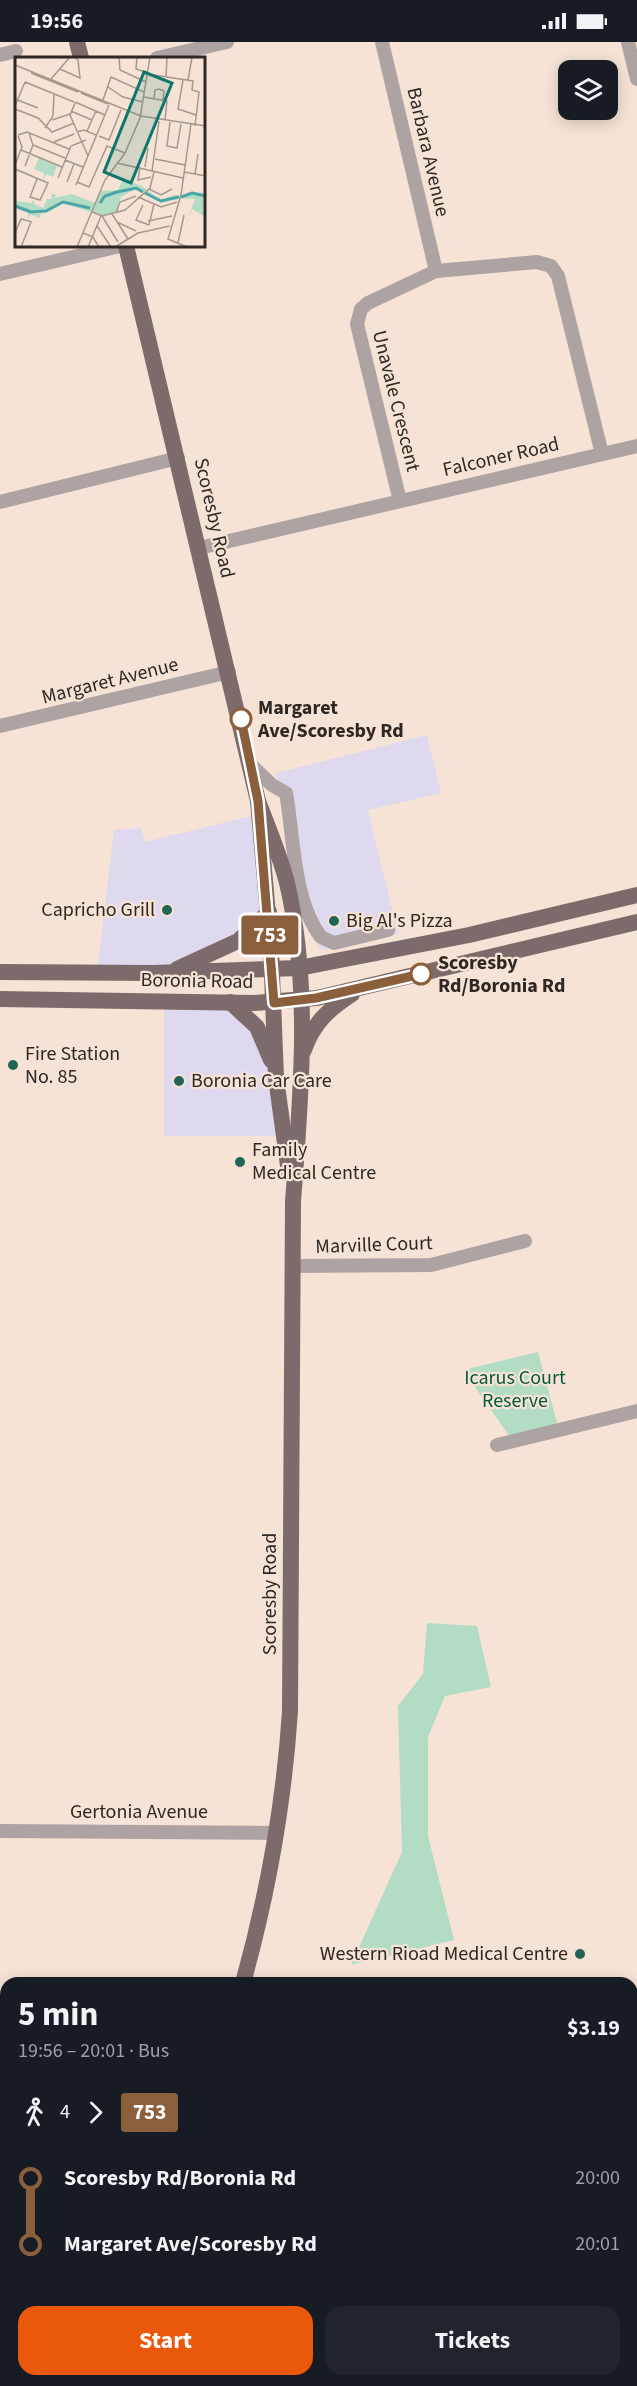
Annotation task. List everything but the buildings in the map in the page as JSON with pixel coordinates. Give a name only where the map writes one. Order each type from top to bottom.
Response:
[{"type":"main road","points":[[77,42],[81,57]]},
{"type":"main road","name":"Scoresby Road","points":[[126,248],[252,766],[258,801],[269,912],[276,1078],[293,1201]]},
{"type":"main road","name":"Scoresby Road","points":[[245,1977],[263,1907],[277,1833],[290,1711],[293,1201],[300,1121],[299,968],[287,882],[258,801]]},
{"type":"main road","name":"Boronia Road","points":[[0,972],[168,972],[299,968],[469,935],[637,895]]},
{"type":"main road","points":[[168,972],[228,947],[247,935],[269,912]]},
{"type":"main road","name":"Boronia Road","points":[[0,999],[274,1003],[300,1000],[360,988],[637,922]]},
{"type":"main road","points":[[300,1061],[317,1023],[330,1009],[360,988]]},
{"type":"main road","points":[[230,1002],[260,1032],[276,1078]]},
{"type":"street","points":[[161,57],[227,42]]},
{"type":"street","name":"Barbara Avenue","points":[[382,42],[436,271]]},
{"type":"street","points":[[628,42],[637,80]]},
{"type":"street","points":[[0,55],[16,51]]},
{"type":"street","points":[[0,274],[111,248]]},
{"type":"street","name":"Unavale Crescent","points":[[400,501],[357,324],[361,309],[368,303],[436,271],[537,262],[550,266],[558,276],[602,453]]},
{"type":"street","name":"Falconer Road","points":[[199,548],[637,446]]},
{"type":"street","points":[[0,502],[178,458]]},
{"type":"street","name":"Margaret Avenue","points":[[0,726],[229,672]]},
{"type":"street","points":[[252,766],[272,785],[286,793],[293,828],[292,842],[306,903],[321,937],[334,943],[388,930]]},
{"type":"street","name":"Marville Court","points":[[292,1266],[431,1265],[525,1241]]},
{"type":"street","points":[[496,1445],[637,1411]]},
{"type":"street","name":"Gertonia Avenue","points":[[0,1831],[277,1833]]},
{"type":"shaded area","points":[[427,735],[441,793],[368,810],[398,934],[322,950],[311,936],[276,773]]},
{"type":"shaded area","points":[[259,814],[269,912],[252,929],[168,972],[97,972],[114,830],[141,828],[145,842]]},
{"type":"shaded area","points":[[164,1001],[230,1002],[262,1036],[283,1136],[164,1136]]},
{"type":"green space","name":"Icarus Court Reserve","points":[[538,1352],[559,1430],[513,1441],[463,1370]]},
{"type":"green space","points":[[427,1623],[477,1626],[491,1687],[445,1696],[428,1737],[428,1836],[454,1940],[351,1965],[402,1852],[398,1706],[423,1674]]},
{"type":"bus line","name":"753","points":[[241,719],[258,801],[269,912],[274,1003],[316,998],[421,974]]},
{"type":"place","name":"Margaret Ave/Scoresby Rd","points":[[241,719]]},
{"type":"place","name":"Capricho Grill","points":[[167,910]]},
{"type":"place","name":"Big Al's Pizza","points":[[334,921]]},
{"type":"place","name":"Scoresby Rd/Boronia Rd","points":[[421,974]]},
{"type":"place","name":"Fire Station No. 85","points":[[13,1065]]},
{"type":"place","name":"Boronia Car Care","points":[[179,1081]]},
{"type":"place","name":"Family Medical Centre","points":[[240,1162]]},
{"type":"place","name":"Western Rioad Medical Centre","points":[[580,1954]]}]
